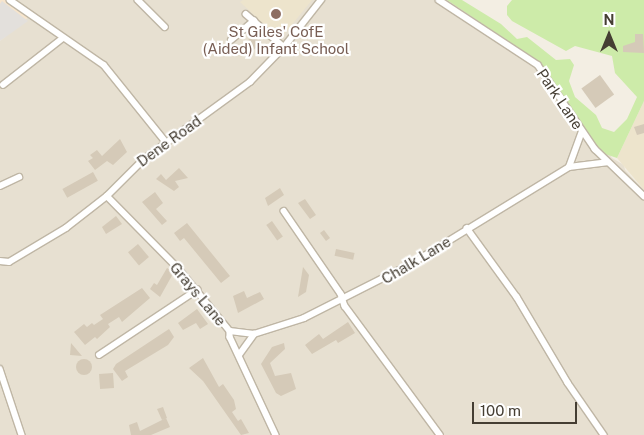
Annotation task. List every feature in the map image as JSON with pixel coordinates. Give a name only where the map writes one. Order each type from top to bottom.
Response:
[{"type":"street","points":[[10,0],[104,65],[166,142]]},
{"type":"street","points":[[138,0],[165,28]]},
{"type":"street","name":"Dene Road","points":[[1,261],[9,262],[51,238],[107,196],[130,171],[166,142],[250,82],[284,47],[321,0]]},
{"type":"street","name":"Park Lane","points":[[439,0],[538,65],[582,132],[607,162],[644,196]]},
{"type":"street","points":[[246,14],[284,47]]},
{"type":"street","points":[[231,40],[254,21]]},
{"type":"street","points":[[3,85],[63,38]]},
{"type":"street","points":[[569,167],[582,132]]},
{"type":"street","name":"Chalk Lane","points":[[230,331],[254,334],[304,318],[343,300],[411,264],[569,167],[607,162]]},
{"type":"street","points":[[0,186],[19,177]]},
{"type":"street","name":"Grays Lane","points":[[107,196],[197,290],[230,331],[230,337],[276,435]]},
{"type":"street","points":[[284,211],[343,300],[440,435]]},
{"type":"street","points":[[467,228],[517,297],[568,383],[604,435]]},
{"type":"street","points":[[0,269],[1,261]]},
{"type":"street","points":[[99,355],[197,290]]},
{"type":"street","points":[[238,355],[254,334]]},
{"type":"street","points":[[0,369],[22,435]]},
{"type":"shaded area","points":[[0,0],[16,0],[33,13],[0,41]]},
{"type":"shaded area","points":[[16,0],[447,0],[525,49],[541,63],[612,158],[624,165],[625,170],[644,190],[644,435],[0,435],[0,41],[33,13]]},
{"type":"shaded area","name":"St Giles' CofE (Aided) Infant School","points":[[243,0],[312,0],[280,39],[240,2]]},
{"type":"shaded area","points":[[2,1],[28,21],[0,41],[0,4]]},
{"type":"shaded area","points":[[644,101],[644,190],[617,158]]},
{"type":"green space","points":[[447,0],[462,0],[501,24],[517,39],[527,37],[556,60],[570,59],[574,65],[569,81],[575,97],[596,115],[602,128],[614,132],[627,119],[637,97],[615,73],[612,56],[575,46],[566,51],[512,21],[507,15],[507,6],[512,0],[644,0],[644,101],[617,158],[605,154],[586,134],[541,63]]},
{"type":"building","points":[[255,34],[262,42],[246,56],[239,48]]},
{"type":"building","points":[[635,34],[643,34],[644,53],[623,52],[623,46],[635,42]]},
{"type":"building","points":[[600,75],[614,94],[595,108],[581,89]]},
{"type":"building","points":[[644,124],[644,133],[637,135],[634,127]]},
{"type":"building","points":[[120,139],[127,152],[113,165],[107,161],[95,170],[88,161],[93,158],[90,155],[97,150],[102,156]]},
{"type":"building","points":[[179,168],[188,178],[175,181],[179,187],[174,191],[156,179],[161,174],[166,180]]},
{"type":"building","points":[[93,172],[98,181],[67,198],[62,189]]},
{"type":"building","points":[[280,188],[284,195],[268,206],[265,198]]},
{"type":"building","points":[[155,192],[163,203],[156,209],[167,221],[162,225],[142,202]]},
{"type":"building","points":[[305,199],[316,215],[310,219],[298,203]]},
{"type":"building","points":[[116,216],[122,224],[106,234],[102,227]]},
{"type":"building","points":[[272,221],[283,237],[277,241],[266,225]]},
{"type":"building","points":[[187,223],[230,276],[221,283],[184,238],[180,241],[174,233]]},
{"type":"building","points":[[324,230],[330,238],[326,241],[320,233]]},
{"type":"building","points":[[138,244],[149,257],[139,265],[128,252]]},
{"type":"building","points":[[336,249],[355,253],[353,260],[335,256]]},
{"type":"building","points":[[303,267],[309,275],[306,292],[298,297]]},
{"type":"building","points":[[167,268],[174,272],[160,297],[150,289],[154,283],[157,285]]},
{"type":"building","points":[[142,288],[150,298],[122,322],[119,317],[108,324],[110,327],[97,339],[95,337],[85,345],[74,332],[84,324],[87,327],[92,323],[94,325],[103,319],[100,315]]},
{"type":"building","points":[[244,291],[247,298],[260,292],[264,299],[238,313],[233,296]]},
{"type":"building","points":[[197,309],[208,324],[200,329],[196,323],[183,330],[178,323]]},
{"type":"building","points":[[348,322],[355,333],[338,343],[336,340],[312,354],[305,345],[319,334],[323,339]]},
{"type":"building","points":[[169,329],[174,337],[168,345],[125,371],[128,377],[122,381],[113,369],[116,364]]},
{"type":"building","points":[[71,343],[82,356],[70,355]]},
{"type":"building","points":[[284,343],[285,349],[270,363],[275,376],[291,373],[296,389],[281,396],[276,393],[261,364],[272,347]]},
{"type":"building","points":[[203,358],[219,387],[223,384],[234,400],[236,409],[232,412],[238,421],[241,419],[249,433],[241,435],[203,381],[189,368]]},
{"type":"building","points":[[84,359],[92,367],[84,375],[76,367]]},
{"type":"building","points":[[113,373],[114,388],[100,389],[99,374]]},
{"type":"building","points":[[163,407],[167,418],[162,420],[157,409]]},
{"type":"building","points":[[166,418],[170,427],[151,435],[131,435],[129,425],[137,422],[140,431]]},
{"type":"place","name":"St Giles' CofE (Aided) Infant School","points":[[276,14]]}]
